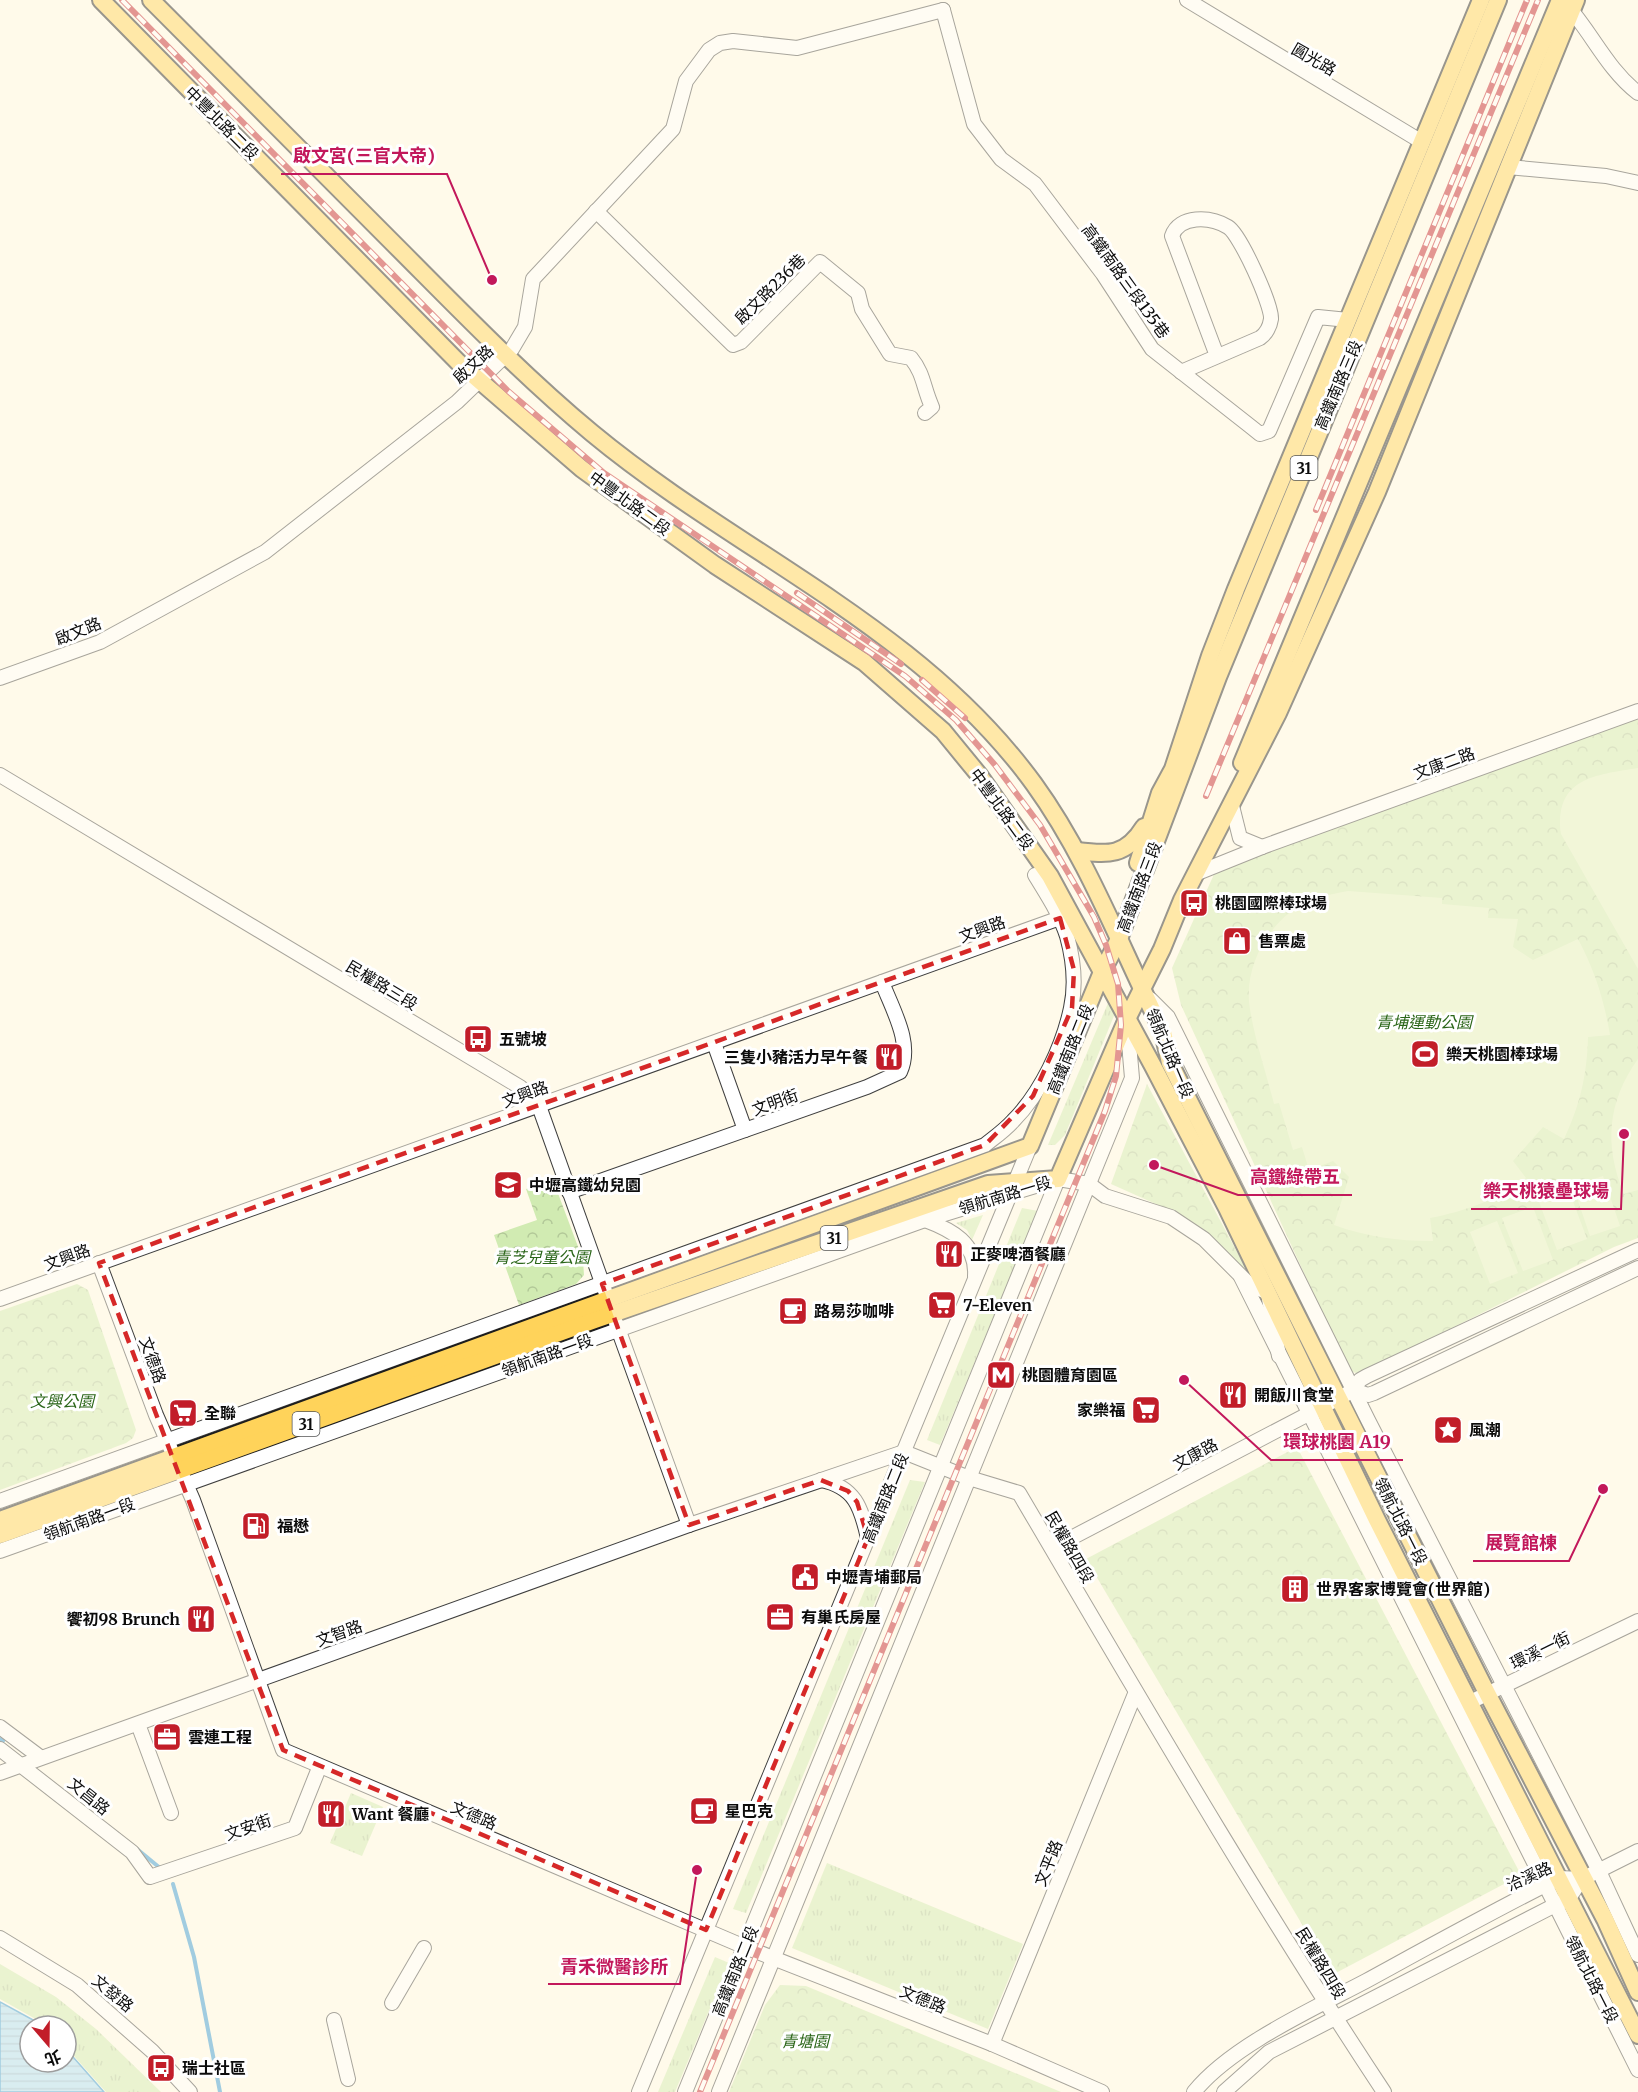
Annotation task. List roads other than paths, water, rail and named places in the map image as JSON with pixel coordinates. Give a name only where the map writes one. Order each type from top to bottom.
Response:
[{"type":"main road","name":"中豐北路二段","points":[[101,0],[458,362],[582,469],[715,565],[864,662],[943,731],[1031,847],[1084,935],[1127,1019]]},
{"type":"main road","name":"中豐北路二段","points":[[151,0],[506,357],[604,442],[698,511],[899,645],[978,719],[1034,785],[1077,851],[1142,989]]},
{"type":"main road","name":"高鐵南路三段","points":[[1119,939],[1129,891],[1160,793],[1173,769],[1227,611],[1481,0]]},
{"type":"main road","name":"高鐵南路三段","points":[[1119,939],[1218,677],[1498,0]]},
{"type":"main road","points":[[1195,874],[1232,806],[1278,712],[1377,492],[1508,166],[1567,3]]},
{"type":"main road","points":[[1142,989],[1162,950],[1195,874],[1419,343],[1567,3]]},
{"type":"main road","points":[[1348,320],[1386,269]]},
{"type":"main road","points":[[1419,343],[1464,273]]},
{"type":"main road","points":[[1151,858],[1173,769]]},
{"type":"main road","points":[[1077,851],[1109,854],[1131,846],[1144,828],[1160,793]]},
{"type":"main road","name":"高鐵南路二段","points":[[1030,1146],[1102,972],[1119,939]]},
{"type":"main road","name":"高鐵南路二段","points":[[1058,1179],[1142,989]]},
{"type":"main road","name":"領航北路一段","points":[[1142,989],[1163,1032],[1170,1063],[1347,1394],[1487,1693],[1582,1879],[1605,1919],[1638,1992]]},
{"type":"main road","name":"領航北路一段","points":[[1127,1019],[1268,1293],[1315,1409],[1463,1706],[1562,1902],[1638,2035]]},
{"type":"main road","name":"31","points":[[973,1167],[1030,1146]]},
{"type":"main road","name":"領航南路一段","points":[[0,1520],[177,1463],[610,1307],[973,1167]]},
{"type":"main road","name":"領航南路一段","points":[[610,1307],[988,1184],[1013,1188],[1058,1179]]},
{"type":"main road","name":"領航南路一段","points":[[0,1535],[177,1463]]},
{"type":"street","name":"圓光路","points":[[1190,1],[1422,142]]},
{"type":"street","points":[[1567,3],[1620,79],[1638,93]]},
{"type":"street","name":"啟文路","points":[[0,678],[100,642],[265,552],[457,402],[506,357],[525,327],[533,279],[673,129],[686,81],[698,61],[720,43],[733,41],[797,48],[945,5]]},
{"type":"street","name":"高鐵南路三段135巷","points":[[945,5],[974,124],[979,133],[1001,159],[1035,184],[1103,274],[1152,349],[1260,434],[1269,431],[1313,322],[1318,317],[1325,316],[1348,320]]},
{"type":"street","points":[[1508,166],[1606,176],[1638,183]]},
{"type":"street","name":"啟文路236巷","points":[[596,211],[733,345],[741,342],[820,262],[858,293],[862,309],[890,354],[911,358],[923,372],[923,386],[932,406],[925,413]]},
{"type":"street","points":[[1181,372],[1217,356],[1266,334],[1271,320],[1269,307],[1240,242],[1229,227],[1214,222],[1184,221],[1175,227],[1172,236],[1217,356]]},
{"type":"street","name":"文康二路","points":[[1195,874],[1262,847],[1638,711]]},
{"type":"street","name":"民權路三段","points":[[0,775],[520,1087],[539,1106],[610,1307]]},
{"type":"street","points":[[1232,806],[1240,838],[1262,847]]},
{"type":"street","name":"高鐵南路二段","points":[[909,1173],[985,1145],[1014,1121],[1033,1096],[1057,1050],[1072,1008],[1074,970],[1060,918],[1035,875]]},
{"type":"street","name":"文興路","points":[[0,1299],[1060,918]]},
{"type":"street","name":"文明街","points":[[569,1192],[867,1087],[900,1072],[906,1057],[903,1036],[882,982]]},
{"type":"street","name":"高鐵南路二段","points":[[719,2092],[1132,1078],[1127,1019]]},
{"type":"street","points":[[714,1044],[745,1130]]},
{"type":"street","name":"高鐵南路二段","points":[[639,2092],[1030,1146]]},
{"type":"street","name":"31","points":[[909,1173],[973,1167]]},
{"type":"street","name":"領航南路一段","points":[[0,1551],[177,1463],[610,1307],[909,1173]]},
{"type":"street","points":[[1058,1179],[1089,1184],[1106,1196],[1171,1216],[1204,1239],[1250,1284],[1268,1293],[1279,1356]]},
{"type":"street","name":"高鐵南路二段","points":[[686,2092],[1058,1179]]},
{"type":"street","name":"領航南路一段","points":[[610,1307],[926,1220],[1013,1188]]},
{"type":"street","points":[[926,1220],[950,1229],[962,1238],[970,1250],[975,1267],[974,1282]]},
{"type":"street","name":"文康路","points":[[1052,1548],[1347,1394],[1367,1376],[1638,1250]]},
{"type":"street","name":"文康路","points":[[1621,1257],[1638,1267]]},
{"type":"street","name":"文德路","points":[[99,1263],[259,1680],[283,1750],[319,1768],[745,1947],[992,2044],[1102,2092]]},
{"type":"street","name":"文康路","points":[[1347,1394],[1374,1393],[1638,1267]]},
{"type":"street","name":"領航北路一段","points":[[1240,1275],[1279,1356],[1315,1409]]},
{"type":"street","points":[[610,1307],[689,1525],[904,1452]]},
{"type":"street","name":"領航北路一段","points":[[1347,1394],[1598,1869],[1638,1955]]},
{"type":"street","name":"民權路四段","points":[[904,1452],[969,1478],[1020,1493],[1135,1694],[1335,2018],[1384,2092]]},
{"type":"street","name":"領航南路一段","points":[[0,1501],[177,1463]]},
{"type":"street","points":[[820,1480],[836,1484],[848,1491],[857,1502],[868,1538]]},
{"type":"street","name":"文智路","points":[[0,1773],[689,1525]]},
{"type":"street","name":"環溪一街","points":[[1463,1706],[1638,1621]]},
{"type":"street","name":"文平路","points":[[992,2044],[1135,1694]]},
{"type":"street","points":[[138,1724],[171,1813]]},
{"type":"street","points":[[0,1727],[40,1757]]},
{"type":"street","name":"文昌路","points":[[0,1749],[132,1852],[150,1877]]},
{"type":"street","name":"文安街","points":[[150,1877],[295,1828],[319,1768]]},
{"type":"street","points":[[1582,1879],[1638,1851]]},
{"type":"street","name":"洽溪路","points":[[1194,2092],[1201,2083],[1241,2052],[1326,2002],[1552,1882],[1582,1879]]},
{"type":"street","name":"洽溪路","points":[[1224,2092],[1269,2052],[1562,1902],[1582,1879]]},
{"type":"street","name":"領航北路一段","points":[[1562,1902],[1638,2070]]},
{"type":"street","name":"文發路","points":[[0,1938],[85,1991],[152,2051],[190,2092]]},
{"type":"street","points":[[393,2003],[424,1948]]},
{"type":"street","points":[[334,2020],[348,2079]]},
{"type":"water","points":[[0,2002],[22,2014],[18,2014],[18,2074],[78,2074],[78,2063],[104,2092],[0,2092]]},
{"type":"waterway","points":[[137,1849],[160,1868]]},
{"type":"waterway","points":[[173,1884],[194,1957],[220,2092]]},
{"type":"railway","points":[[122,0],[508,391],[604,473],[905,676],[956,720],[995,765],[1040,825],[1094,917],[1106,945],[1118,984],[1121,1025],[1116,1076],[1105,1111],[700,2092]]},
{"type":"railway","points":[[1316,510],[1527,0]]},
{"type":"railway","points":[[1206,796],[1538,0]]},
{"type":"railway","points":[[797,593],[901,664]]},
{"type":"railway","points":[[922,680],[965,718]]},
{"type":"place","name":"啟文宮(三官大帝)","points":[[492,280]]},
{"type":"place","name":"桃園國際棒球場","points":[[1194,903]]},
{"type":"place","name":"售票處","points":[[1237,941]]},
{"type":"place","name":"五號坡","points":[[478,1039]]},
{"type":"place","name":"樂天桃園棒球場","points":[[1425,1054]]},
{"type":"place","name":"三隻小豬活力早午餐","points":[[889,1057]]},
{"type":"place","name":"樂天桃猿壘球場","points":[[1624,1134]]},
{"type":"place","name":"高鐵綠帶五","points":[[1154,1165]]},
{"type":"place","name":"中壢高鐵幼兒園","points":[[508,1185]]},
{"type":"place","name":"正麥啤酒餐廳","points":[[949,1254]]},
{"type":"place","name":"7-Eleven","points":[[942,1305]]},
{"type":"place","name":"路易莎咖啡","points":[[793,1311]]},
{"type":"place","name":"桃園體育園區","points":[[1001,1375]]},
{"type":"place","name":"環球桃園 A19","points":[[1184,1380]]},
{"type":"place","name":"開飯川食堂","points":[[1233,1395]]},
{"type":"place","name":"家樂福","points":[[1146,1410]]},
{"type":"place","name":"全聯","points":[[183,1413]]},
{"type":"place","name":"風潮","points":[[1448,1430]]},
{"type":"place","name":"展覽館棟","points":[[1603,1489]]},
{"type":"place","name":"福懋","points":[[256,1526]]},
{"type":"place","name":"中壢青埔郵局","points":[[805,1577]]},
{"type":"place","name":"世界客家博覽會(世界館)","points":[[1295,1589]]},
{"type":"place","name":"有巢氏房屋","points":[[780,1617]]},
{"type":"place","name":"饗初98 Brunch","points":[[201,1619]]},
{"type":"place","name":"雲連工程","points":[[167,1737]]},
{"type":"place","name":"星巴克","points":[[704,1811]]},
{"type":"place","name":"Want 餐廳","points":[[331,1814]]},
{"type":"place","name":"青禾微醫診所","points":[[697,1870]]},
{"type":"place","name":"瑞士社區","points":[[161,2068]]},
{"type":"park label","name":"青埔運動公園","points":[[1424,1022]]},
{"type":"park label","name":"青芝兒童公園","points":[[542,1257]]},
{"type":"park label","name":"文興公園","points":[[62,1401]]},
{"type":"park label","name":"青塘園","points":[[805,2041]]}]
